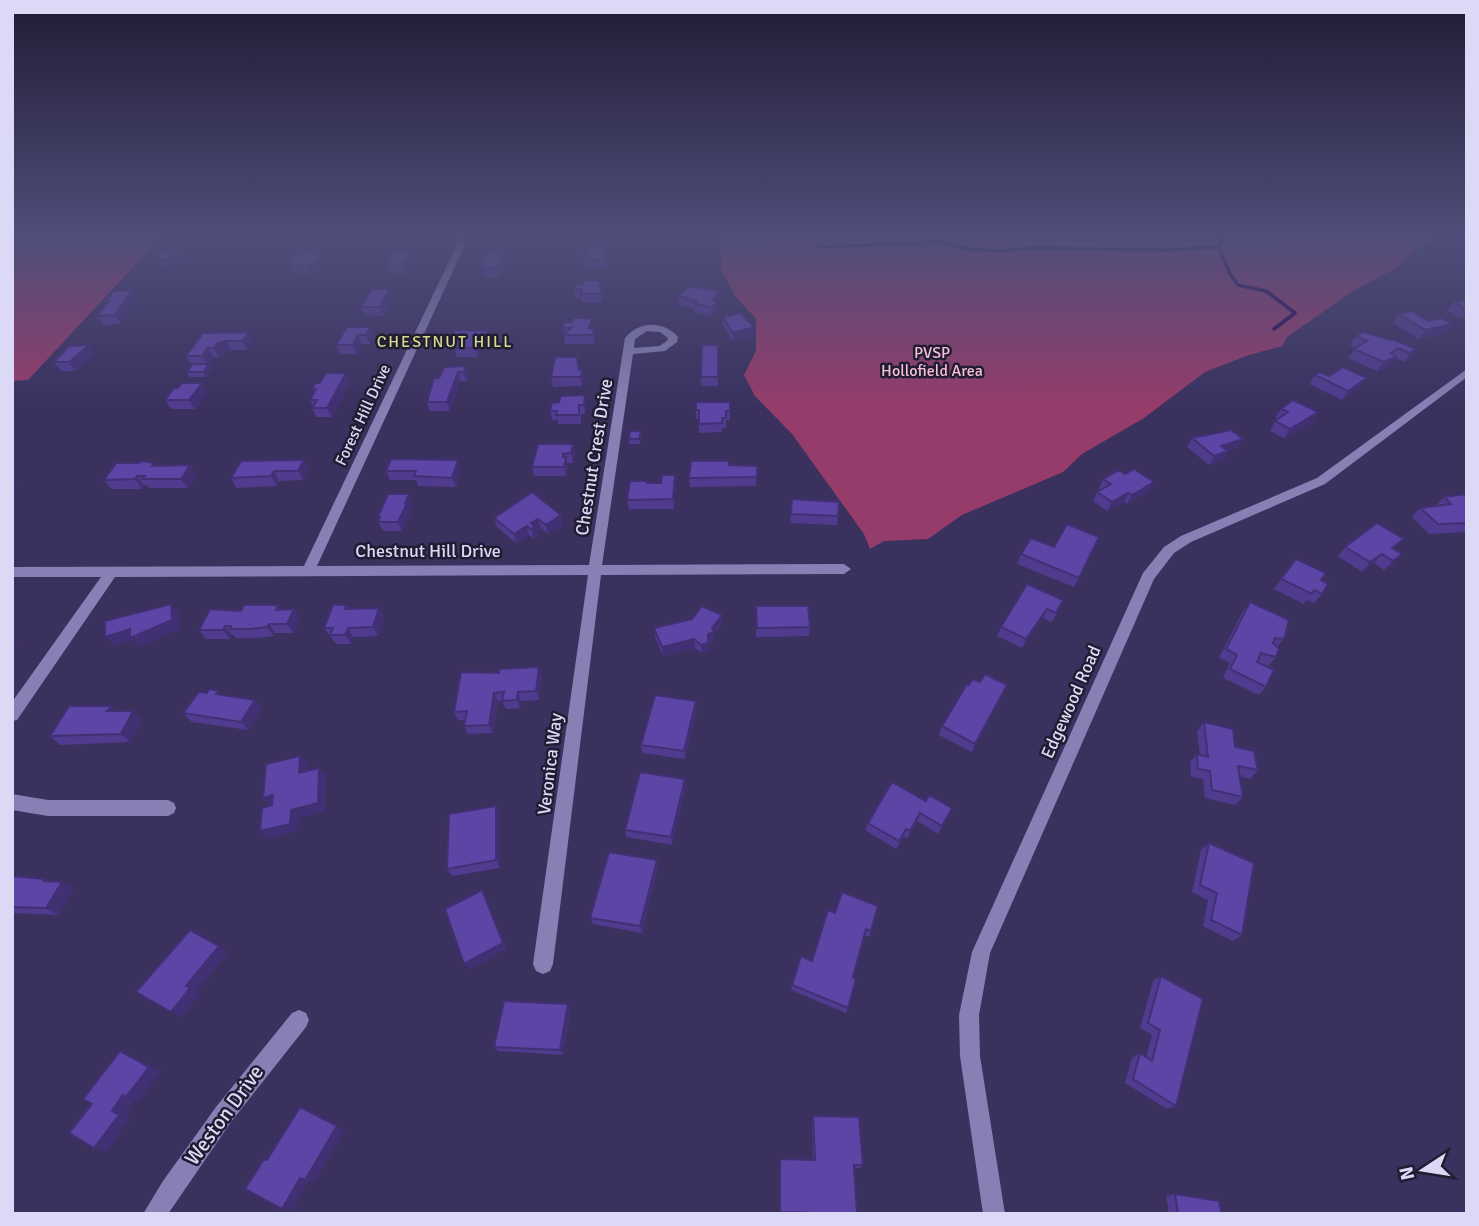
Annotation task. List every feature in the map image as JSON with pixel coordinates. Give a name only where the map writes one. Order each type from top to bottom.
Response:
[{"type":"street","name":"Forest Hill Drive","points":[[308,571],[439,291]]},
{"type":"street","name":"Chestnut Crest Drive","points":[[595,569],[628,351],[630,338],[635,332],[652,327],[670,332],[673,342],[662,349],[628,351]]},
{"type":"street","name":"Edgewood Road","points":[[994,1214],[970,1056],[969,1015],[981,952],[1148,577],[1169,550],[1186,539],[1321,481],[1467,372]]},
{"type":"street","name":"Veronica Way","points":[[543,964],[595,569]]},
{"type":"street","name":"Chestnut Hill Drive","points":[[12,572],[844,569]]},
{"type":"street","points":[[12,715],[112,571]]},
{"type":"street","points":[[12,802],[48,807],[168,808]]},
{"type":"street","name":"Weston Drive","points":[[154,1214],[211,1128],[255,1070],[299,1020]]},
{"type":"green space","points":[[12,291],[111,291],[28,380],[12,381]]},
{"type":"green space","name":"PVSP Hollofield Area","points":[[733,291],[1353,291],[1287,337],[1282,346],[1205,372],[1144,418],[1082,454],[1063,472],[962,515],[928,539],[884,541],[870,549],[864,534],[792,434],[755,396],[744,375],[756,351],[756,319]]},
{"type":"building","points":[[114,291],[131,291],[115,315],[97,316],[109,301],[105,301]]},
{"type":"building","points":[[370,291],[389,291],[380,307],[361,307]]},
{"type":"building","points":[[582,291],[601,291],[601,294],[581,294]]},
{"type":"building","points":[[683,291],[721,291],[712,300],[718,301],[712,308],[678,296]]},
{"type":"building","points":[[1454,301],[1467,301],[1467,309],[1463,308]]},
{"type":"building","points":[[1412,311],[1428,321],[1441,318],[1453,324],[1425,330],[1399,314]]},
{"type":"building","points":[[740,313],[754,327],[733,333],[723,317]]},
{"type":"building","points":[[573,318],[592,318],[589,328],[594,328],[593,335],[563,335],[571,328],[563,328],[564,322],[572,322]]},
{"type":"building","points":[[347,327],[371,327],[366,335],[358,335],[353,345],[336,345]]},
{"type":"building","points":[[455,330],[487,331],[484,337],[479,337],[475,348],[454,348],[458,337],[452,337]]},
{"type":"building","points":[[249,332],[242,341],[218,343],[214,348],[208,348],[202,356],[186,356],[203,333]]},
{"type":"building","points":[[1363,332],[1392,339],[1416,349],[1410,353],[1398,348],[1391,353],[1396,357],[1384,362],[1354,349],[1367,341],[1356,336]]},
{"type":"building","points":[[89,345],[69,362],[54,362],[69,346]]},
{"type":"building","points":[[702,345],[718,345],[718,377],[701,377]]},
{"type":"building","points":[[555,357],[577,357],[579,370],[582,370],[581,377],[551,377]]},
{"type":"building","points":[[193,364],[209,364],[203,372],[187,372]]},
{"type":"building","points":[[466,366],[464,372],[458,372],[447,402],[427,402],[434,378],[439,378],[444,367]]},
{"type":"building","points":[[1343,367],[1367,378],[1348,391],[1315,375],[1320,372],[1329,376]]},
{"type":"building","points":[[326,373],[346,373],[327,408],[312,408],[317,400],[310,400],[316,389],[312,389]]},
{"type":"building","points":[[182,383],[202,383],[189,400],[165,400],[174,388],[178,388]]},
{"type":"building","points":[[585,395],[584,405],[579,405],[579,415],[556,415],[557,411],[550,411],[552,403],[559,402],[561,396]]},
{"type":"building","points":[[1293,400],[1318,412],[1290,429],[1275,421],[1288,412],[1281,409]]},
{"type":"building","points":[[696,402],[730,402],[730,411],[726,411],[726,418],[722,418],[722,423],[699,424]]},
{"type":"building","points":[[1231,430],[1243,439],[1221,446],[1228,451],[1214,456],[1192,438]]},
{"type":"building","points":[[630,431],[641,431],[639,439],[629,439]]},
{"type":"building","points":[[538,444],[573,444],[571,453],[563,454],[563,457],[566,457],[564,467],[532,467]]},
{"type":"building","points":[[391,459],[458,460],[452,478],[414,476],[416,471],[386,471]]},
{"type":"building","points":[[304,460],[298,471],[274,471],[271,476],[231,478],[241,461]]},
{"type":"building","points":[[691,461],[729,461],[729,465],[757,466],[757,477],[689,478]]},
{"type":"building","points":[[116,463],[154,463],[152,466],[190,465],[181,479],[143,479],[145,476],[137,476],[135,479],[104,480]]},
{"type":"building","points":[[1134,469],[1154,482],[1132,495],[1128,493],[1112,502],[1097,492],[1111,484],[1103,479],[1119,470],[1125,474]]},
{"type":"building","points":[[662,475],[675,475],[673,499],[627,500],[630,481],[661,483]]},
{"type":"building","points":[[532,492],[561,515],[546,525],[538,519],[531,523],[535,527],[531,529],[527,526],[514,534],[494,518]]},
{"type":"building","points":[[388,494],[409,494],[398,522],[378,522],[378,517]]},
{"type":"building","points":[[1467,494],[1467,523],[1438,524],[1420,508],[1451,504],[1444,497]]},
{"type":"building","points":[[792,499],[839,502],[838,516],[791,514]]},
{"type":"building","points":[[1377,523],[1404,539],[1392,548],[1402,554],[1393,561],[1382,554],[1370,562],[1345,547]]},
{"type":"building","points":[[1067,524],[1099,537],[1079,578],[1021,554],[1031,538],[1054,547]]},
{"type":"building","points":[[1296,559],[1326,573],[1321,580],[1328,584],[1322,594],[1314,590],[1312,594],[1281,579]]},
{"type":"building","points":[[1027,584],[1063,600],[1056,613],[1047,609],[1026,639],[1001,627]]},
{"type":"building","points":[[1250,602],[1289,620],[1284,639],[1275,638],[1273,643],[1279,649],[1276,657],[1261,653],[1257,662],[1274,670],[1266,687],[1230,669],[1237,655],[1226,649]]},
{"type":"building","points":[[171,604],[172,620],[130,638],[130,629],[105,637],[105,621]]},
{"type":"building","points":[[244,605],[278,605],[276,610],[294,609],[287,624],[269,624],[267,627],[250,629],[230,629],[231,626],[225,626],[223,630],[199,630],[210,609],[241,611]]},
{"type":"building","points":[[333,605],[347,605],[345,609],[379,608],[373,627],[348,628],[345,635],[330,635],[333,628],[324,628]]},
{"type":"building","points":[[702,606],[722,615],[712,628],[714,632],[708,634],[708,643],[701,645],[694,639],[662,647],[654,628],[692,619]]},
{"type":"building","points":[[756,606],[808,606],[810,627],[757,628]]},
{"type":"building","points":[[539,667],[536,691],[518,692],[517,700],[502,701],[504,692],[494,693],[489,725],[464,726],[467,711],[454,712],[461,672],[499,673],[499,669]]},
{"type":"building","points":[[985,674],[1007,685],[975,744],[942,726],[967,684],[973,679],[980,682]]},
{"type":"building","points":[[209,689],[219,691],[216,694],[255,700],[241,722],[183,713],[199,692],[207,693]]},
{"type":"building","points":[[655,695],[696,701],[684,751],[641,745]]},
{"type":"building","points":[[69,706],[111,706],[107,711],[133,711],[121,734],[50,736]]},
{"type":"building","points":[[1204,722],[1233,729],[1235,747],[1254,751],[1258,770],[1238,766],[1243,797],[1212,790],[1210,771],[1198,769],[1197,754],[1208,757]]},
{"type":"building","points":[[300,756],[299,773],[319,768],[318,803],[291,810],[290,824],[260,831],[262,808],[272,805],[273,795],[263,798],[266,764]]},
{"type":"building","points":[[640,772],[685,779],[671,837],[625,830]]},
{"type":"building","points":[[892,782],[926,801],[929,795],[952,808],[942,826],[920,813],[910,831],[906,829],[899,841],[868,823]]},
{"type":"building","points":[[496,806],[496,860],[447,869],[449,814]]},
{"type":"building","points":[[1209,843],[1254,863],[1242,935],[1211,920],[1217,893],[1200,885]]},
{"type":"building","points":[[609,852],[657,860],[640,926],[590,918]]},
{"type":"building","points":[[12,876],[62,882],[46,908],[12,907]]},
{"type":"building","points":[[482,890],[503,943],[464,964],[445,909]]},
{"type":"building","points":[[842,892],[878,906],[871,931],[866,929],[848,1008],[792,985],[801,956],[812,961],[828,910],[835,913]]},
{"type":"building","points":[[190,930],[219,946],[186,986],[190,988],[171,1012],[136,992]]},
{"type":"building","points":[[1161,976],[1203,999],[1176,1106],[1133,1079],[1140,1053],[1152,1061],[1160,1030],[1148,1023]]},
{"type":"building","points":[[504,1001],[568,1004],[560,1050],[494,1047]]},
{"type":"building","points":[[120,1051],[149,1067],[112,1111],[119,1115],[94,1148],[69,1133],[92,1104],[83,1099]]},
{"type":"building","points":[[300,1107],[337,1126],[305,1180],[300,1178],[282,1209],[245,1189],[264,1159],[267,1160]]},
{"type":"building","points":[[813,1116],[859,1117],[863,1165],[854,1165],[857,1214],[780,1212],[780,1159],[815,1160]]},
{"type":"building","points":[[1175,1194],[1219,1201],[1222,1214],[1178,1214]]},
{"type":"waterway","points":[[1266,291],[1295,313],[1274,329]]},
{"type":"district","name":"CHESTNUT HILL","points":[[445,342]]}]
